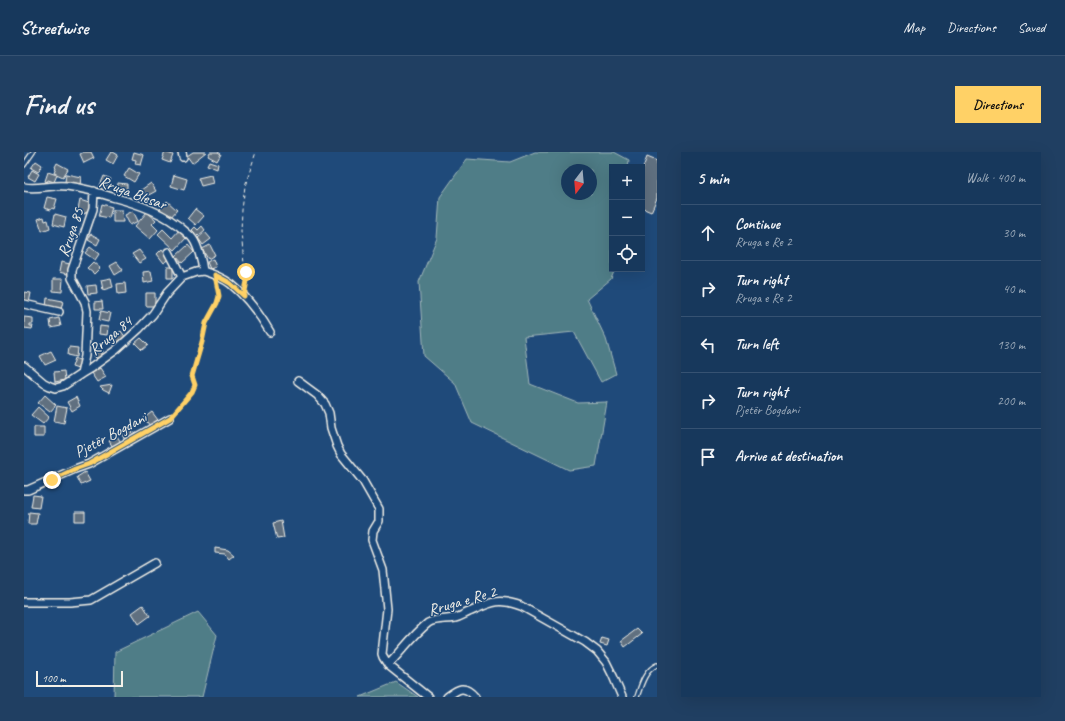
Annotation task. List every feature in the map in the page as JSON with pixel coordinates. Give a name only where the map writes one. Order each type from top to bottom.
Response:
[{"type":"street","name":"Rruga Blesar","points":[[24,187],[35,188],[67,186],[94,191],[128,201],[150,210],[173,221],[193,239],[201,259],[203,271]]},
{"type":"street","name":"Rruga 85","points":[[80,374],[85,356],[87,311],[85,302],[72,278],[72,270],[93,208],[94,191]]},
{"type":"street","points":[[169,252],[182,277],[203,271],[215,275],[230,283],[244,296],[264,321],[270,332]]},
{"type":"street","name":"Rruga 84","points":[[24,366],[50,386],[56,388],[63,386],[80,374],[92,368],[116,350],[139,329],[153,314],[167,293],[182,277]]},
{"type":"street","points":[[24,304],[59,312]]},
{"type":"street","points":[[298,381],[317,395],[325,404],[329,413],[337,446],[341,454],[363,482],[379,510],[379,521],[373,531],[372,540],[383,570],[387,609],[382,654],[383,657],[388,665],[428,697]]},
{"type":"street","name":"Pjetër Bogdani","points":[[24,490],[28,490],[89,464],[170,418]]},
{"type":"street","points":[[24,602],[70,602],[90,600],[155,564]]},
{"type":"street","name":"Rruga e Re 2","points":[[388,665],[409,640],[430,622],[454,618],[499,601],[511,602],[521,606],[585,642],[597,651],[606,662],[622,697]]},
{"type":"street","points":[[447,697],[456,690],[463,689],[468,690],[475,697]]},
{"type":"lane","points":[[24,165],[33,152]]},
{"type":"lane","points":[[637,697],[646,675],[653,666],[657,665]]},
{"type":"path","points":[[244,296],[247,281],[241,231],[242,210],[245,186],[256,152]]},
{"type":"path","name":"Pjetër Bogdani","points":[[170,418],[192,392],[195,385],[192,376],[206,323],[217,303],[219,296],[215,275]]},
{"type":"green space","points":[[535,152],[614,152],[629,160],[628,164],[609,164],[609,272],[614,272],[611,279],[587,299],[606,339],[616,374],[601,382],[574,332],[524,337],[530,384],[578,403],[607,402],[596,466],[569,470],[472,423],[455,383],[424,356],[419,282],[437,238],[440,197],[467,159],[510,162]]},
{"type":"green space","points":[[198,612],[217,635],[202,697],[114,697],[115,652]]},
{"type":"green space","points":[[396,682],[418,697],[360,697]]},
{"type":"building","points":[[84,152],[91,152],[94,158],[84,163],[80,154]]},
{"type":"building","points":[[111,152],[118,155],[113,164],[106,160]]},
{"type":"building","points":[[134,152],[144,155],[141,165],[135,164],[136,160],[132,159]]},
{"type":"building","points":[[165,152],[173,155],[170,163],[162,160]]},
{"type":"building","points":[[193,152],[206,152],[192,163],[187,156]]},
{"type":"building","points":[[210,152],[218,152],[221,154],[217,161],[208,156]]},
{"type":"building","points":[[647,157],[657,161],[657,198],[651,212],[645,209],[644,164]]},
{"type":"building","points":[[36,161],[42,165],[38,172],[31,168]]},
{"type":"building","points":[[209,161],[218,164],[217,169],[207,165]]},
{"type":"building","points":[[57,163],[68,169],[63,177],[54,173]]},
{"type":"building","points":[[129,168],[139,174],[134,182],[124,176]]},
{"type":"building","points":[[32,170],[39,174],[35,181],[28,177]]},
{"type":"building","points":[[48,172],[57,175],[54,182],[48,180],[47,182],[45,181]]},
{"type":"building","points":[[66,174],[81,177],[80,185],[65,182]]},
{"type":"building","points":[[174,175],[187,179],[184,190],[171,186]]},
{"type":"building","points":[[211,175],[213,183],[201,186],[198,178]]},
{"type":"building","points":[[104,176],[111,179],[108,185],[111,186],[106,191],[99,188]]},
{"type":"building","points":[[118,183],[127,184],[127,194],[117,193]]},
{"type":"building","points":[[151,183],[156,191],[145,197],[141,190]]},
{"type":"building","points":[[47,197],[57,199],[54,209],[52,208],[51,210],[44,208]]},
{"type":"building","points":[[80,200],[92,204],[89,213],[86,212],[85,214],[78,210]]},
{"type":"building","points":[[167,201],[177,210],[170,218],[160,209]]},
{"type":"building","points":[[102,204],[112,207],[109,218],[99,216]]},
{"type":"building","points":[[195,209],[204,216],[196,225],[188,218]]},
{"type":"building","points":[[113,210],[122,210],[123,222],[113,222]]},
{"type":"building","points":[[133,211],[138,221],[130,225],[125,215]]},
{"type":"building","points":[[147,212],[156,220],[152,224],[158,230],[150,239],[135,226]]},
{"type":"building","points":[[55,214],[66,217],[64,227],[53,224]]},
{"type":"building","points":[[44,217],[45,221],[48,220],[50,228],[42,231],[38,219]]},
{"type":"building","points":[[202,226],[205,230],[198,236],[192,230],[195,227],[198,230]]},
{"type":"building","points":[[163,229],[172,238],[180,229],[187,237],[175,250],[158,234]]},
{"type":"building","points":[[205,232],[211,239],[203,245],[198,238]]},
{"type":"building","points":[[91,234],[100,239],[97,245],[88,240]]},
{"type":"building","points":[[188,245],[194,252],[182,263],[176,256]]},
{"type":"building","points":[[210,245],[215,255],[208,259],[202,249]]},
{"type":"building","points":[[90,247],[99,254],[95,260],[85,253]]},
{"type":"building","points":[[162,249],[170,259],[164,263],[157,254]]},
{"type":"building","points":[[139,250],[146,259],[139,263],[132,254]]},
{"type":"building","points":[[213,259],[216,267],[210,269],[207,262]]},
{"type":"building","points":[[61,262],[70,264],[67,274],[59,272]]},
{"type":"building","points":[[93,262],[100,268],[94,274],[87,268]]},
{"type":"building","points":[[117,262],[123,270],[115,275],[110,266]]},
{"type":"building","points":[[167,267],[173,267],[173,278],[167,278]]},
{"type":"building","points":[[151,271],[153,281],[144,283],[143,272]]},
{"type":"building","points":[[111,278],[113,287],[103,290],[101,280]]},
{"type":"building","points":[[53,279],[63,279],[62,292],[53,291]]},
{"type":"building","points":[[125,283],[126,293],[118,294],[117,284]]},
{"type":"building","points":[[96,285],[97,293],[88,294],[87,286]]},
{"type":"building","points":[[24,292],[31,293],[29,303],[24,302]]},
{"type":"building","points":[[146,293],[155,293],[155,306],[146,306]]},
{"type":"building","points":[[47,298],[63,301],[61,310],[46,307]]},
{"type":"building","points":[[102,301],[103,309],[95,309],[95,302]]},
{"type":"building","points":[[101,311],[110,313],[108,322],[99,320]]},
{"type":"building","points":[[24,317],[33,318],[33,324],[30,324],[30,326],[33,326],[32,329],[24,328]]},
{"type":"building","points":[[59,318],[61,326],[51,328],[50,320]]},
{"type":"building","points":[[100,326],[108,327],[107,335],[99,334]]},
{"type":"building","points":[[121,331],[126,338],[118,345],[112,338]]},
{"type":"building","points":[[141,338],[148,345],[142,350],[135,343]]},
{"type":"building","points":[[69,347],[78,348],[77,357],[68,355]]},
{"type":"building","points":[[98,349],[103,351],[100,359],[94,357]]},
{"type":"building","points":[[51,351],[56,360],[45,365],[40,356]]},
{"type":"building","points":[[75,358],[79,360],[80,358],[83,359],[78,369],[72,367]]},
{"type":"building","points":[[100,368],[106,377],[97,382],[91,373]]},
{"type":"building","points":[[64,371],[65,380],[55,382],[54,372]]},
{"type":"building","points":[[112,385],[109,393],[100,387]]},
{"type":"building","points":[[45,395],[56,405],[50,412],[38,403]]},
{"type":"building","points":[[76,397],[80,406],[72,411],[67,402]]},
{"type":"building","points":[[57,406],[67,408],[64,423],[54,421]]},
{"type":"building","points":[[38,407],[49,417],[43,424],[31,415]]},
{"type":"building","points":[[152,412],[158,420],[150,426],[144,418]]},
{"type":"building","points":[[34,427],[44,427],[44,437],[34,437]]},
{"type":"building","points":[[130,428],[135,437],[126,442],[121,433]]},
{"type":"building","points":[[117,436],[122,444],[114,449],[109,441]]},
{"type":"building","points":[[85,472],[90,481],[81,485],[77,477]]},
{"type":"building","points":[[33,495],[41,496],[39,508],[31,507]]},
{"type":"building","points":[[29,512],[38,513],[36,524],[28,524]]},
{"type":"building","points":[[75,512],[85,512],[85,521],[75,521]]},
{"type":"building","points":[[281,521],[284,538],[277,539],[273,523]]},
{"type":"building","points":[[215,548],[228,550],[234,555],[229,559],[225,554],[215,553]]},
{"type":"building","points":[[143,605],[150,616],[139,624],[132,613]]},
{"type":"building","points":[[637,629],[642,634],[625,647],[621,641]]},
{"type":"building","points":[[602,638],[609,640],[607,646],[600,644]]},
{"type":"route","points":[[52,480],[110,453],[170,418],[192,392],[195,385],[192,376],[198,359],[206,323],[217,303],[219,296],[215,275],[230,283],[244,296],[247,281],[246,272]]}]
